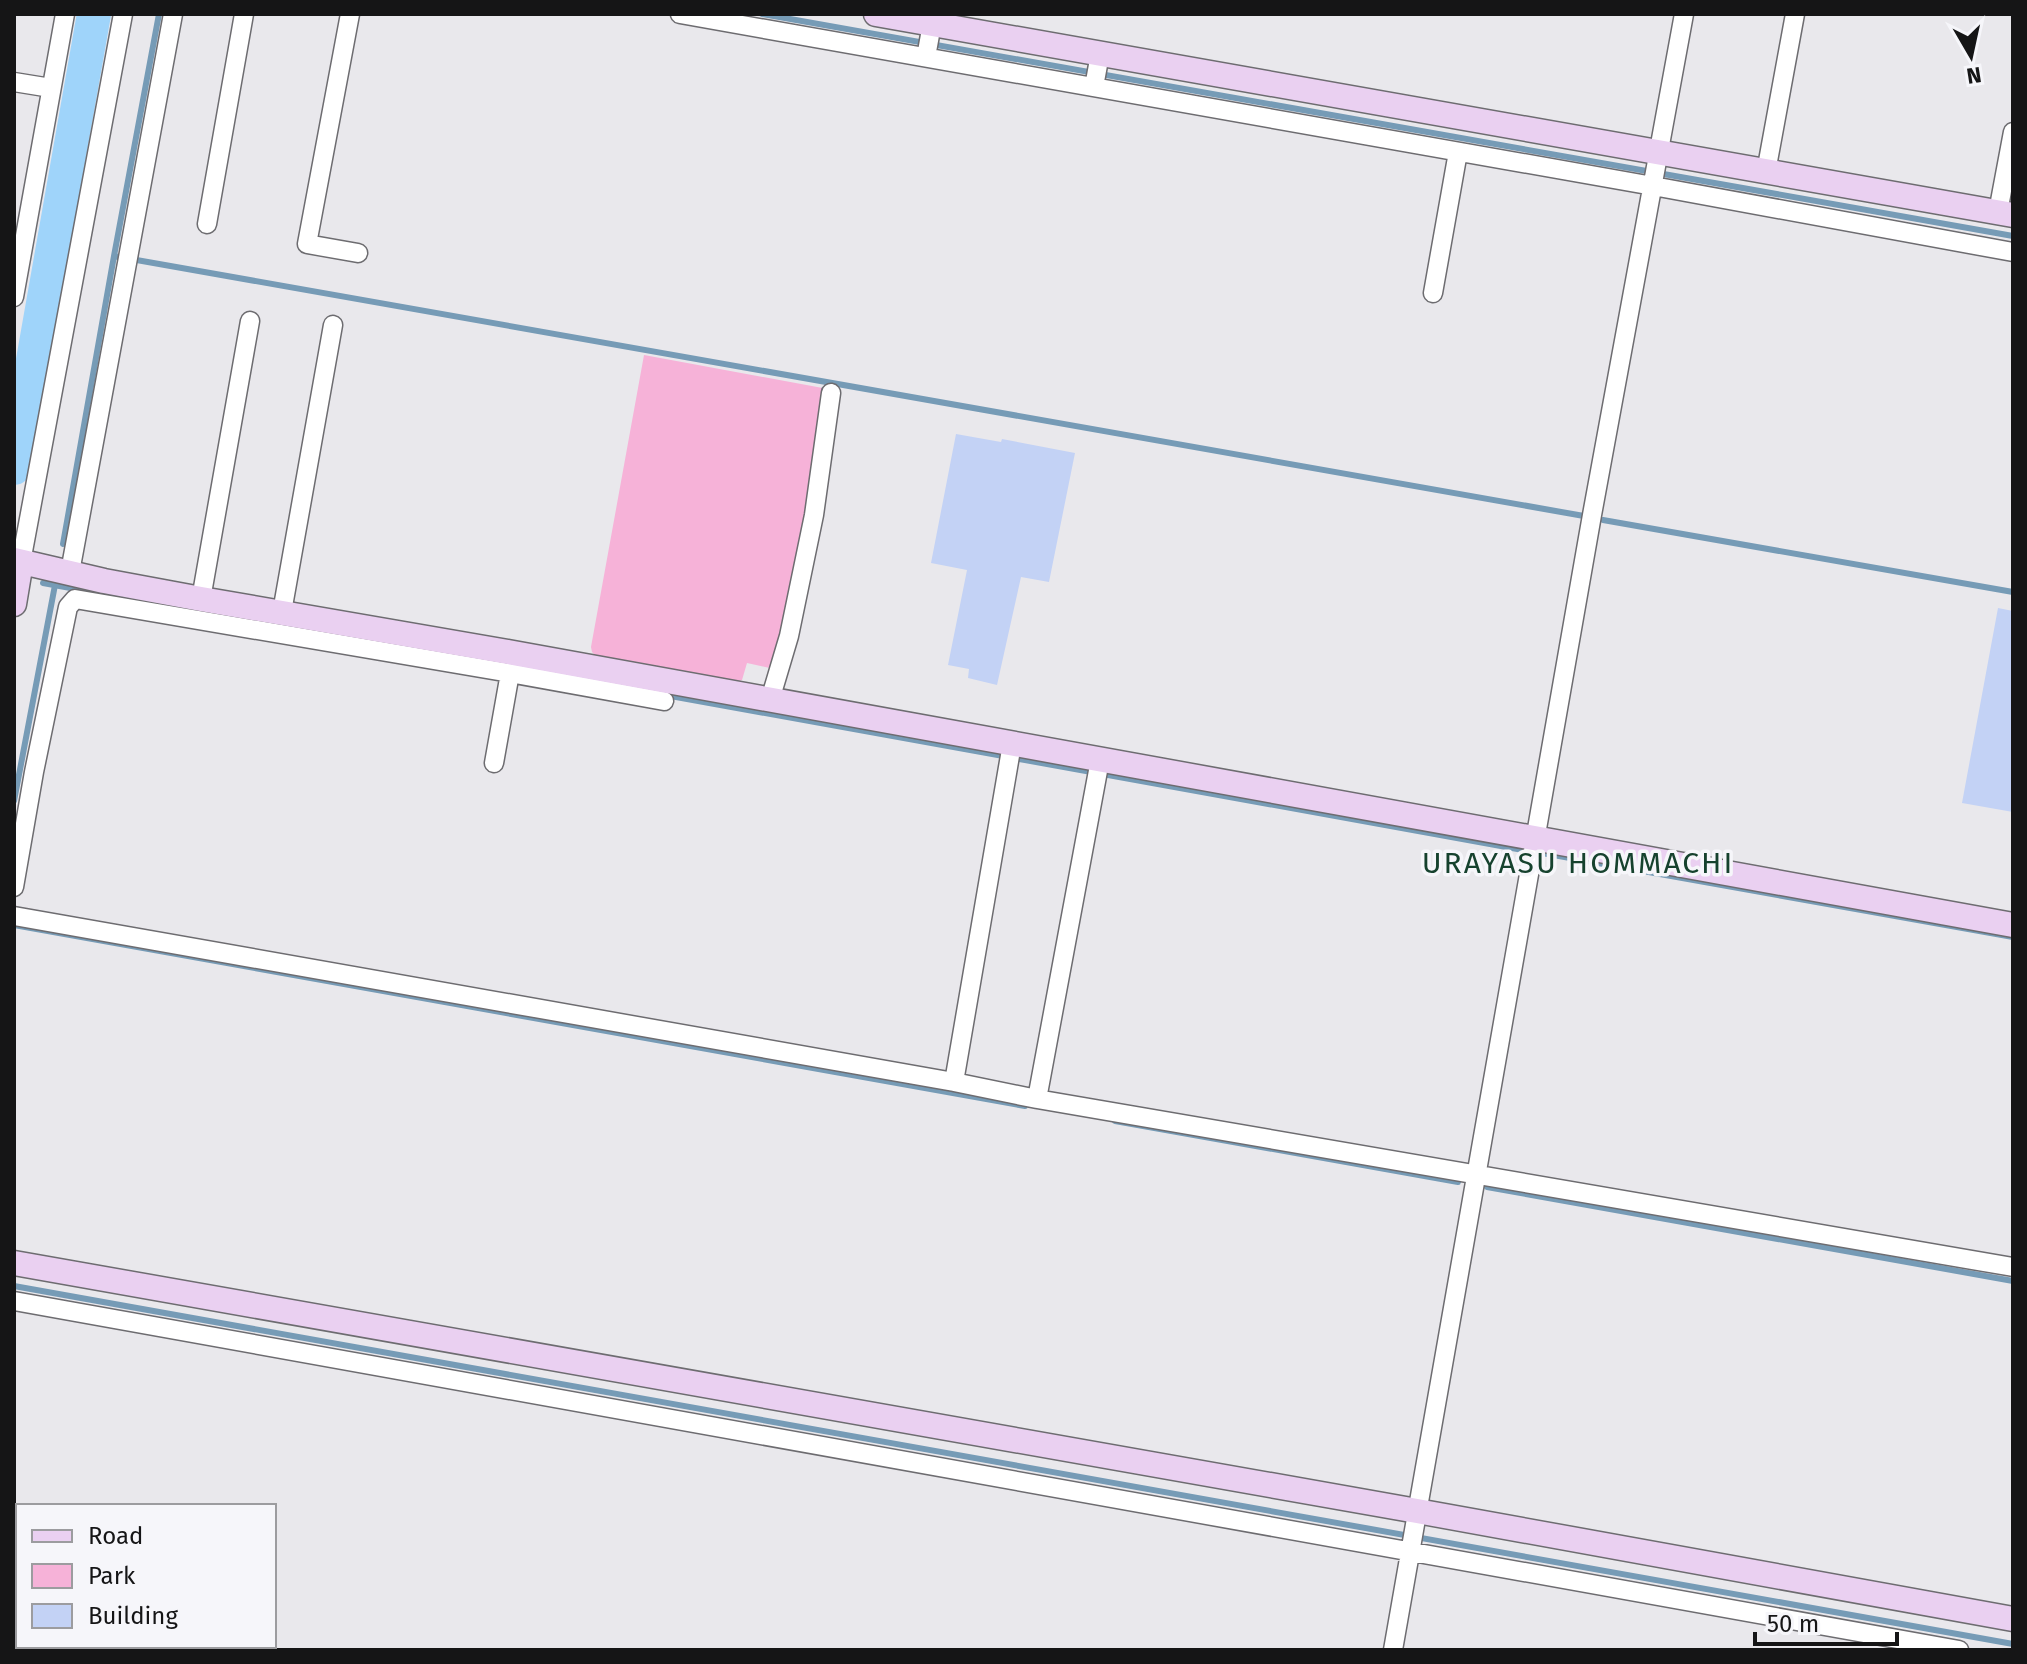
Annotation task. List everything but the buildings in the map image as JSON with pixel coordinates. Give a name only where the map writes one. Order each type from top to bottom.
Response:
[{"type":"street","points":[[14,297],[65,14]]},
{"type":"street","points":[[14,604],[18,561],[123,14]]},
{"type":"street","points":[[14,887],[25,770],[75,585],[128,259],[173,14]]},
{"type":"street","points":[[207,224],[244,14]]},
{"type":"street","points":[[350,14],[307,244],[358,253]]},
{"type":"street","points":[[680,14],[929,42],[1655,171],[1766,172],[2006,214],[2013,132]]},
{"type":"street","points":[[876,14],[929,42],[1655,171],[2013,252]]},
{"type":"street","points":[[1393,1650],[1592,515],[1684,14]]},
{"type":"street","points":[[1766,172],[1795,14]]},
{"type":"street","points":[[14,82],[51,88]]},
{"type":"street","points":[[1433,293],[1456,138]]},
{"type":"street","points":[[201,599],[250,321]]},
{"type":"street","points":[[275,620],[333,325]]},
{"type":"street","points":[[770,700],[789,636],[811,530],[831,393]]},
{"type":"street","points":[[18,561],[75,585],[507,665],[614,684],[770,700],[1098,769],[1536,839],[2013,925]]},
{"type":"street","points":[[75,585],[104,581],[201,599],[275,620]]},
{"type":"street","points":[[494,763],[507,665]]},
{"type":"street","points":[[614,684],[664,701]]},
{"type":"street","points":[[954,1082],[1011,753]]},
{"type":"street","points":[[1037,1099],[1098,769]]},
{"type":"street","points":[[14,916],[1037,1099],[2013,1267]]},
{"type":"street","points":[[14,1263],[1413,1535],[1959,1650]]},
{"type":"street","points":[[14,1301],[1413,1535],[2013,1619]]},
{"type":"green space","points":[[644,355],[828,389],[803,537],[774,669],[747,663],[742,680],[736,682],[598,658],[592,652]]},
{"type":"waterway","points":[[14,468],[94,14]]},
{"type":"waterway","points":[[63,544],[159,14]]},
{"type":"waterway","points":[[762,14],[2013,236]]},
{"type":"waterway","points":[[114,256],[1584,516]]},
{"type":"waterway","points":[[1603,520],[2013,592]]},
{"type":"waterway","points":[[43,583],[142,601]]},
{"type":"waterway","points":[[14,801],[55,585]]},
{"type":"waterway","points":[[665,695],[1523,850]]},
{"type":"waterway","points":[[1542,853],[2013,937]]},
{"type":"waterway","points":[[14,925],[1025,1106]]},
{"type":"waterway","points":[[1115,1121],[1458,1182]]},
{"type":"waterway","points":[[1487,1187],[2013,1281]]},
{"type":"waterway","points":[[14,1286],[2013,1644]]},
{"type":"waterway","points":[[40,1648],[51,1650]]},
{"type":"district","name":"URAYASU HOMMACHI","points":[[1578,863]]}]
